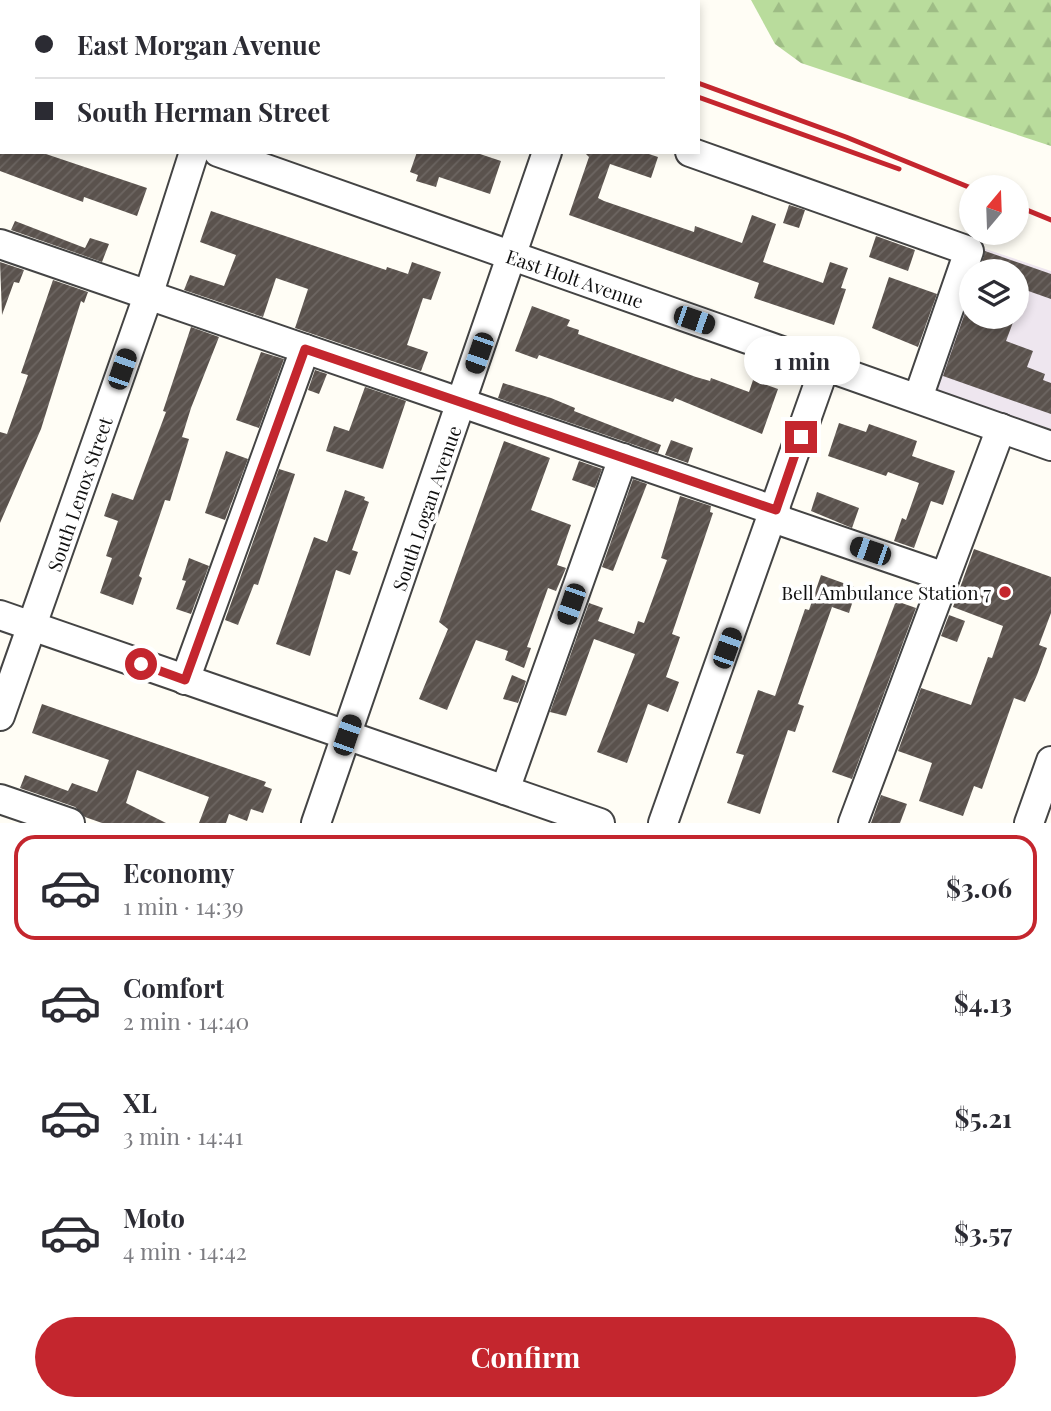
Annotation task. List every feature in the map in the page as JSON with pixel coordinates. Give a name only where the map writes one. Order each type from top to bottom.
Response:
[{"type":"street","name":"South Lenox Street","points":[[0,716],[148,296],[193,154]]},
{"type":"street","name":"East Holt Avenue","points":[[224,154],[1051,446]]},
{"type":"street","name":"South Logan Avenue","points":[[316,823],[546,154]]},
{"type":"street","points":[[696,154],[969,251],[918,398]]},
{"type":"street","points":[[0,244],[623,458],[946,577]]},
{"type":"street","points":[[185,680],[305,349]]},
{"type":"street","points":[[663,823],[775,514],[825,366]]},
{"type":"street","points":[[853,823],[1002,429]]},
{"type":"street","points":[[505,790],[623,458]]},
{"type":"street","points":[[0,615],[600,823]]},
{"type":"street","points":[[1029,823],[1051,761]]},
{"type":"street","points":[[0,799],[70,823]]},
{"type":"shaded area","points":[[977,246],[1015,259],[973,259]]},
{"type":"shaded area","points":[[1029,264],[1051,271],[1051,429],[929,387],[959,299],[959,329],[1029,329]]},
{"type":"green space","points":[[751,0],[1051,0],[1051,146],[801,63],[775,44]]},
{"type":"building","points":[[0,154],[46,154],[147,188],[137,216],[84,197],[83,202],[0,171]]},
{"type":"building","points":[[416,154],[480,154],[501,161],[490,194],[439,177],[436,187],[416,181],[418,175],[410,172]]},
{"type":"building","points":[[586,154],[649,154],[658,157],[651,178],[610,164],[598,198],[604,201],[694,232],[695,226],[742,243],[752,215],[776,224],[763,262],[823,283],[830,262],[848,268],[841,288],[846,289],[834,325],[754,298],[759,283],[569,215],[589,157]]},
{"type":"building","points":[[789,205],[805,210],[799,228],[783,223]]},
{"type":"building","points":[[211,211],[386,270],[387,267],[408,274],[412,262],[441,272],[431,300],[423,298],[407,345],[428,352],[421,371],[295,328],[308,289],[276,278],[263,317],[184,290],[190,275],[224,286],[236,255],[200,242]]},
{"type":"building","points":[[15,221],[85,248],[90,238],[109,244],[102,262],[11,230]]},
{"type":"building","points":[[876,236],[915,250],[908,271],[869,257]]},
{"type":"building","points":[[985,251],[1008,259],[983,259]]},
{"type":"building","points":[[0,262],[24,270],[19,283],[14,282],[2,315]]},
{"type":"building","points":[[1029,266],[1051,274],[1051,299],[1029,291]]},
{"type":"building","points":[[889,277],[937,294],[918,347],[872,328]]},
{"type":"building","points":[[53,280],[88,292],[84,303],[81,301],[41,429],[0,523],[0,432],[7,434],[28,375],[21,373]]},
{"type":"building","points":[[532,306],[570,320],[567,326],[579,330],[578,334],[696,377],[710,381],[711,378],[749,392],[753,380],[778,389],[762,434],[675,398],[673,402],[539,355],[537,359],[515,351]]},
{"type":"building","points":[[191,327],[219,337],[191,408],[182,437],[189,439],[170,501],[165,500],[139,576],[142,578],[133,605],[100,593],[112,558],[106,556],[118,521],[104,516],[112,493],[133,500],[166,412],[163,411]]},
{"type":"building","points":[[959,329],[1010,329],[1006,341],[1033,351],[1027,367],[1045,374],[1043,380],[1051,383],[1051,414],[943,376]]},
{"type":"building","points":[[261,352],[284,359],[259,428],[236,420]]},
{"type":"building","points":[[315,370],[327,374],[319,394],[308,390]]},
{"type":"building","points":[[503,383],[551,398],[575,408],[574,411],[661,445],[658,453],[498,398]]},
{"type":"building","points":[[365,387],[406,401],[383,469],[326,451],[334,426],[349,431]]},
{"type":"building","points":[[839,423],[866,432],[869,424],[917,441],[912,456],[955,471],[943,505],[931,501],[914,548],[894,541],[902,518],[906,520],[919,483],[888,472],[886,476],[828,456]]},
{"type":"building","points":[[671,440],[693,448],[688,463],[665,455]]},
{"type":"building","points":[[504,441],[550,458],[531,510],[571,525],[557,565],[566,568],[556,591],[548,588],[527,647],[531,648],[524,668],[505,660],[508,651],[476,640],[447,710],[419,699],[448,629],[439,622]]},
{"type":"building","points":[[226,451],[248,459],[225,520],[205,513]]},
{"type":"building","points":[[579,461],[602,469],[595,488],[572,480]]},
{"type":"building","points":[[279,469],[295,474],[258,585],[254,584],[238,625],[225,620]]},
{"type":"building","points":[[633,479],[647,484],[613,571],[602,567]]},
{"type":"building","points":[[345,490],[365,497],[364,500],[369,502],[352,550],[358,552],[350,575],[336,570],[310,656],[276,644],[314,537],[327,542]]},
{"type":"building","points":[[817,492],[859,508],[852,528],[811,511]]},
{"type":"building","points":[[680,496],[711,506],[710,512],[713,513],[672,634],[680,637],[666,677],[679,682],[668,712],[648,704],[627,763],[597,752],[635,654],[594,639],[566,716],[550,712],[589,603],[603,608],[598,621],[634,634],[638,621],[644,623],[667,560],[661,558]]},
{"type":"building","points":[[974,549],[1051,577],[1051,613],[1039,645],[1047,648],[1037,675],[1025,702],[1014,698],[982,789],[974,786],[963,816],[919,801],[932,763],[898,751],[921,688],[971,705],[988,657],[992,658],[1003,626],[953,607]]},
{"type":"building","points":[[189,558],[209,566],[191,614],[176,609],[186,581],[182,580]]},
{"type":"building","points":[[821,575],[857,588],[849,613],[832,607],[798,704],[804,706],[795,732],[788,730],[760,814],[727,803],[744,755],[736,753],[758,690],[775,696],[805,609],[809,610]]},
{"type":"building","points":[[896,601],[916,608],[852,779],[832,772]]},
{"type":"building","points":[[949,615],[965,621],[957,642],[941,636]]},
{"type":"building","points":[[512,675],[526,681],[518,703],[503,699]]},
{"type":"building","points":[[42,704],[266,782],[264,786],[272,789],[263,813],[251,809],[247,821],[229,814],[226,823],[199,823],[209,797],[137,770],[126,803],[166,823],[102,823],[85,817],[75,807],[20,788],[25,775],[68,791],[72,783],[97,792],[109,760],[32,733]]},
{"type":"building","points":[[881,795],[907,804],[900,823],[871,823]]},
{"type":"railway","points":[[700,84],[846,137],[959,183]]},
{"type":"railway","points":[[700,98],[899,169]]},
{"type":"railway","points":[[1029,211],[1051,220]]},
{"type":"place","name":"Bell Ambulance Station 7","points":[[1005,592]]},
{"type":"route","points":[[141,664],[185,680],[305,349],[776,510],[801,437]]}]
